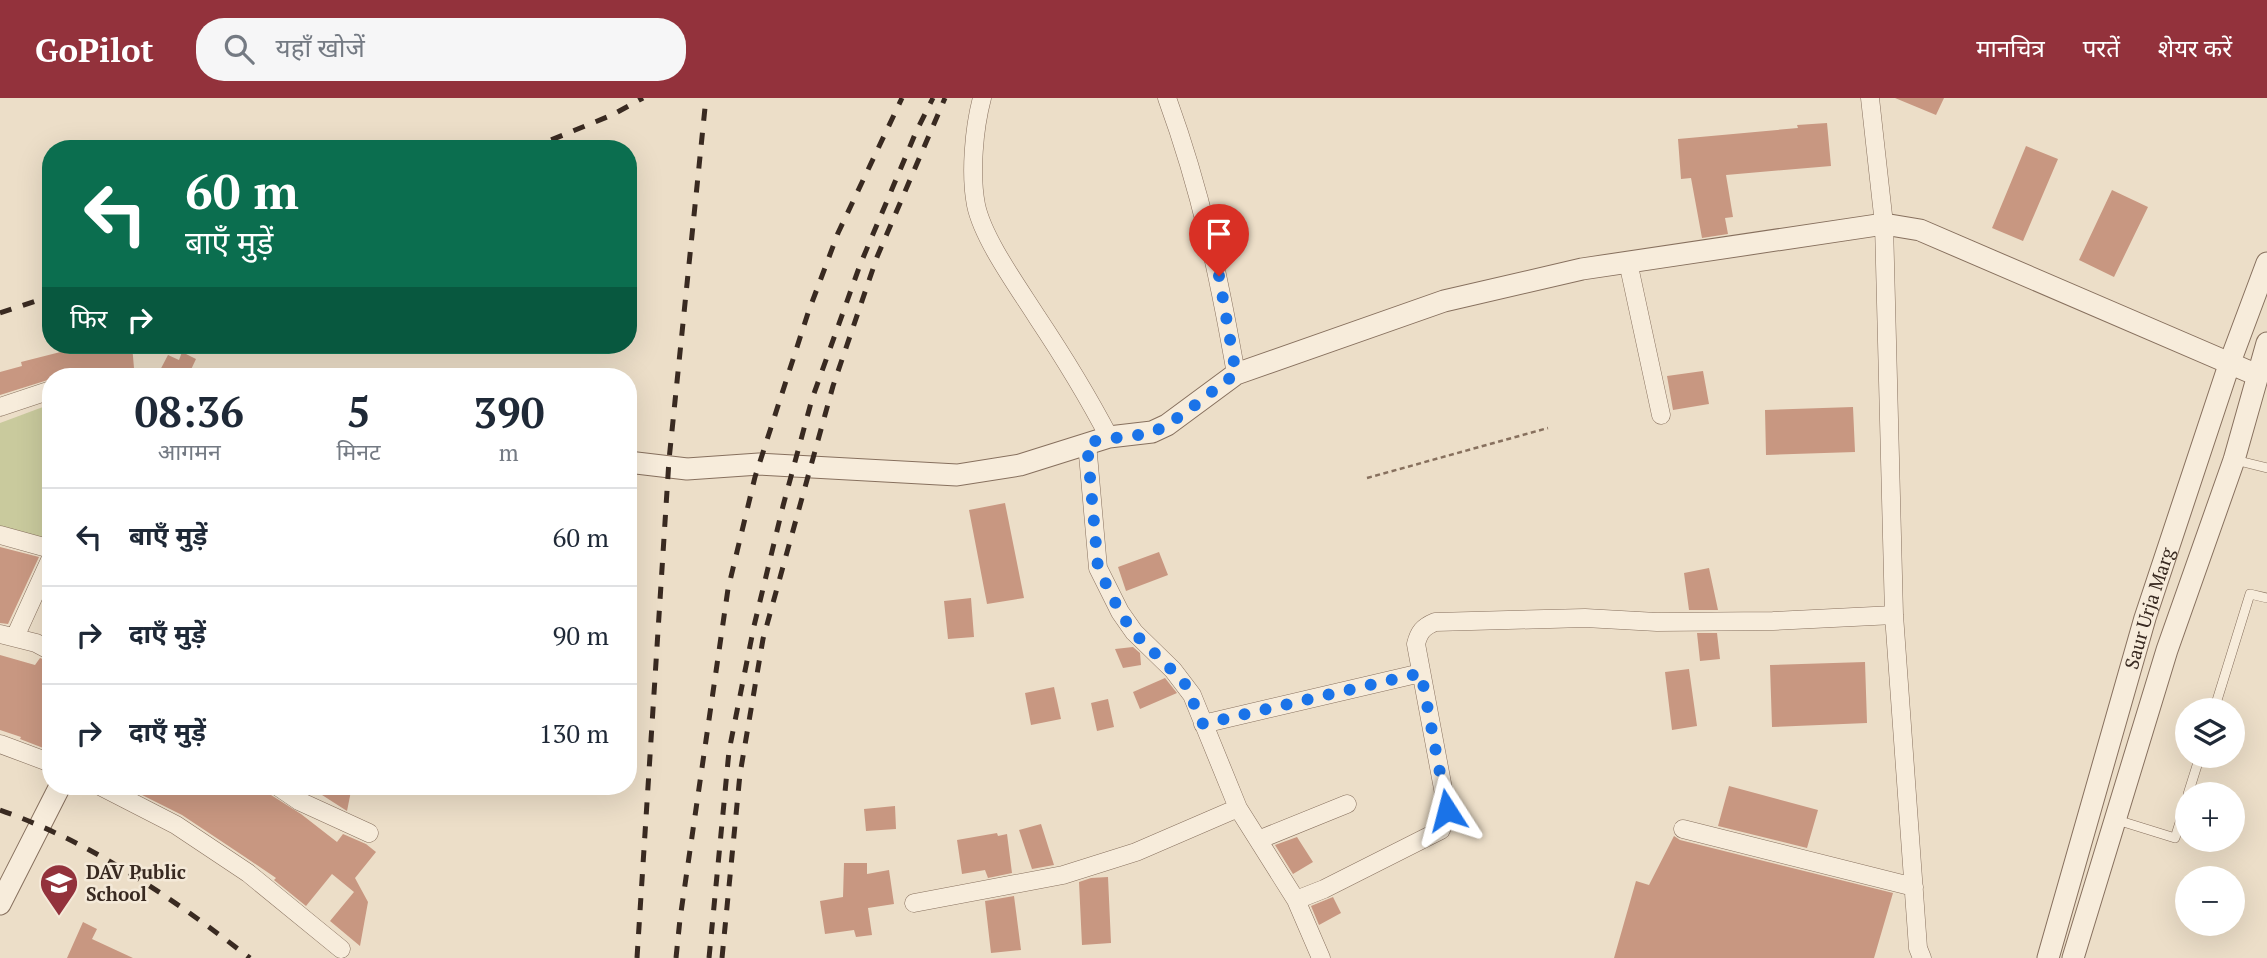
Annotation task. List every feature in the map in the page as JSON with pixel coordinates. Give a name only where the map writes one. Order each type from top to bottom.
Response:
[{"type":"street","points":[[982,98],[977,117],[974,182],[980,219],[1012,280],[1083,387],[1109,437]]},
{"type":"street","points":[[1167,98],[1198,189],[1219,276],[1236,374]]},
{"type":"street","points":[[1870,98],[1884,224],[1894,615],[1914,887],[1922,958]]},
{"type":"street","points":[[637,463],[687,469],[759,464],[957,475],[1020,465],[1109,437],[1152,432],[1167,425],[1236,374],[1444,301],[1537,279],[1628,262],[1884,224],[1920,230],[2257,375]]},
{"type":"street","points":[[1628,262],[1661,415]]},
{"type":"street","name":"Saur Urja Marg","points":[[2048,958],[2145,618],[2230,362],[2267,263]]},
{"type":"street","name":"Saur Urja Marg","points":[[2073,958],[2167,650],[2234,460],[2267,343]]},
{"type":"street","points":[[0,407],[42,392]]},
{"type":"street","points":[[1087,443],[1098,568],[1133,632],[1184,682],[1238,808],[1296,900],[1321,958]]},
{"type":"street","points":[[0,535],[42,547]]},
{"type":"street","points":[[42,574],[7,636],[42,646]]},
{"type":"street","points":[[1296,900],[1324,889],[1441,830],[1447,810],[1416,644],[1424,627],[1435,621],[1585,618],[1657,622],[1894,615]]},
{"type":"street","points":[[1203,724],[1421,673]]},
{"type":"street","points":[[0,744],[42,760]]},
{"type":"street","points":[[0,904],[7,873],[55,795]]},
{"type":"street","points":[[118,795],[176,825],[248,873],[341,949]]},
{"type":"street","points":[[303,795],[369,833]]},
{"type":"street","points":[[1258,840],[1347,804]]},
{"type":"street","points":[[914,903],[1063,875],[1136,852],[1238,808]]},
{"type":"street","points":[[1684,829],[1914,887]]},
{"type":"lane","points":[[2234,460],[2267,468]]},
{"type":"lane","points":[[2218,698],[2250,594],[2267,598]]},
{"type":"lane","points":[[2115,819],[2175,838]]},
{"type":"path","points":[[1367,478],[1548,428]]},
{"type":"green space","points":[[42,407],[42,538],[0,526],[0,423]]},
{"type":"building","points":[[1895,98],[1944,98],[1936,115]]},
{"type":"building","points":[[1827,123],[1831,166],[1726,175],[1733,217],[1725,218],[1728,234],[1702,238],[1691,178],[1681,179],[1678,139]]},
{"type":"building","points":[[2026,146],[2058,159],[2023,241],[1992,228]]},
{"type":"building","points":[[2112,190],[2148,207],[2114,277],[2079,260]]},
{"type":"building","points":[[53,354],[133,354],[134,368],[42,368],[42,382],[0,395],[0,372],[22,366],[21,362]]},
{"type":"building","points":[[181,354],[196,359],[192,368],[161,368],[168,355],[179,360]]},
{"type":"building","points":[[1703,371],[1709,404],[1673,410],[1667,376]]},
{"type":"building","points":[[1853,407],[1855,452],[1766,455],[1765,410]]},
{"type":"building","points":[[1005,503],[1024,598],[987,604],[969,510]]},
{"type":"building","points":[[0,547],[39,557],[8,624],[0,623]]},
{"type":"building","points":[[1159,552],[1168,575],[1126,591],[1118,567]]},
{"type":"building","points":[[1709,568],[1718,610],[1689,610],[1684,573]]},
{"type":"building","points":[[971,598],[974,637],[948,639],[944,601]]},
{"type":"building","points":[[1697,633],[1717,633],[1720,659],[1700,661]]},
{"type":"building","points":[[1133,647],[1140,653],[1141,665],[1123,668],[1115,649]]},
{"type":"building","points":[[0,655],[35,665],[42,659],[42,748],[0,730]]},
{"type":"building","points":[[1865,662],[1867,723],[1772,727],[1770,665]]},
{"type":"building","points":[[1689,669],[1697,726],[1672,730],[1665,672]]},
{"type":"building","points":[[1165,678],[1177,693],[1140,709],[1133,692]]},
{"type":"building","points":[[1054,687],[1061,719],[1031,725],[1025,693]]},
{"type":"building","points":[[1108,699],[1114,727],[1097,731],[1091,703]]},
{"type":"building","points":[[1729,786],[1818,810],[1807,848],[1718,826]]},
{"type":"building","points":[[142,795],[271,795],[337,842],[343,834],[366,844],[376,852],[355,878],[368,902],[360,946],[330,921],[354,892],[332,874],[306,906],[274,880],[276,878],[182,815]]},
{"type":"building","points":[[322,795],[350,795],[347,811]]},
{"type":"building","points":[[895,806],[896,829],[866,831],[864,809]]},
{"type":"building","points":[[1041,824],[1054,865],[1032,869],[1019,830]]},
{"type":"building","points":[[997,833],[998,836],[1007,834],[1012,873],[988,878],[985,870],[962,874],[957,840]]},
{"type":"building","points":[[1674,836],[1680,840],[1893,893],[1874,958],[1614,958],[1636,881],[1649,885]]},
{"type":"building","points":[[1297,837],[1313,862],[1293,874],[1275,845]]},
{"type":"building","points":[[844,863],[867,863],[867,874],[889,870],[894,904],[868,908],[872,935],[856,937],[854,930],[825,934],[820,901],[843,897]]},
{"type":"building","points":[[1108,877],[1111,943],[1082,945],[1079,882]]},
{"type":"building","points":[[1014,896],[1021,950],[991,953],[985,901]]},
{"type":"building","points":[[1333,897],[1341,913],[1319,925],[1311,906]]},
{"type":"building","points":[[83,922],[97,929],[92,939],[133,958],[67,958]]},
{"type":"railway","points":[[551,140],[612,115],[643,98]]},
{"type":"railway","points":[[637,958],[669,460],[706,98]]},
{"type":"railway","points":[[676,958],[728,589],[755,477],[808,313],[838,233],[902,98]]},
{"type":"railway","points":[[709,958],[729,751],[754,626],[783,506],[812,399],[860,265],[933,98]]},
{"type":"railway","points":[[722,958],[740,774],[763,639],[833,386],[877,257],[945,98]]},
{"type":"railway","points":[[0,313],[42,299]]},
{"type":"railway","points":[[0,810],[67,839],[131,874],[250,958]]},
{"type":"place","name":"DAV Public School","points":[[59,917]]},
{"type":"route","points":[[1219,276],[1236,374],[1167,425],[1152,432],[1109,437],[1087,443],[1098,568],[1133,632],[1184,682],[1203,724],[1421,673],[1447,810]]}]
